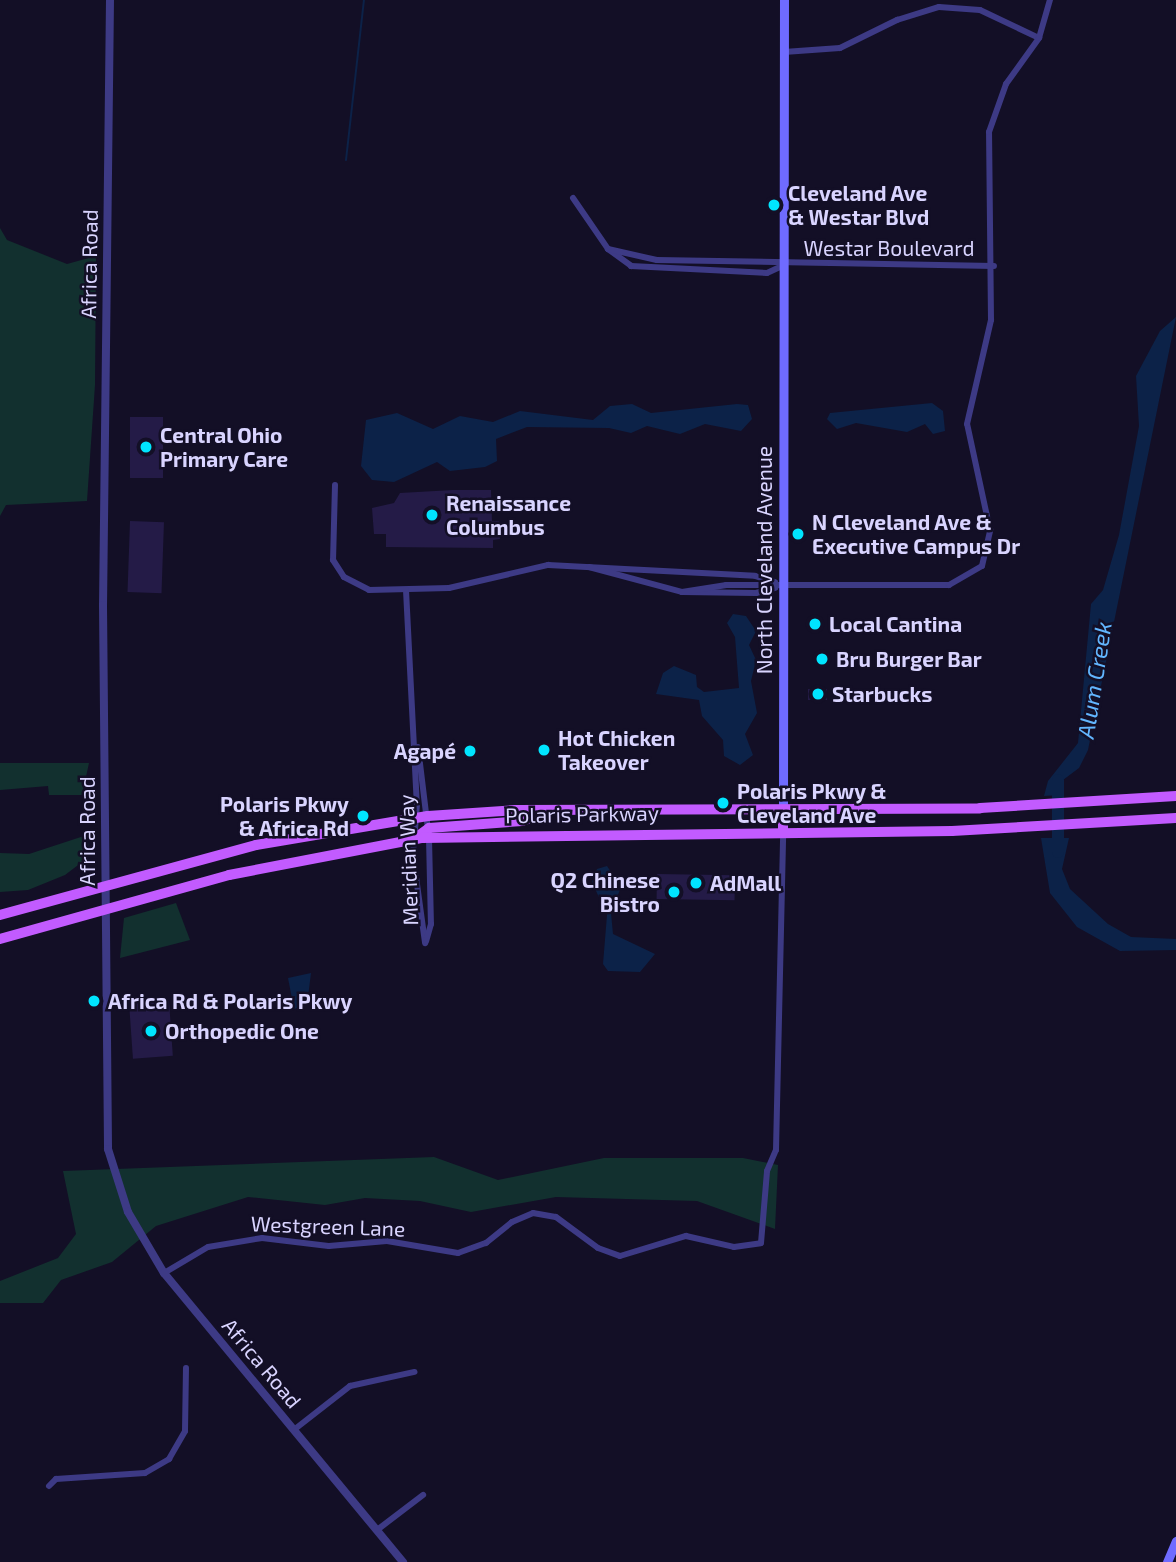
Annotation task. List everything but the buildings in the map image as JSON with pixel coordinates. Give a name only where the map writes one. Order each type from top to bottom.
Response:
[{"type":"main road","name":"North Cleveland Avenue","points":[[783,833],[784,0]]},
{"type":"main road","name":"Polaris Parkway","points":[[0,915],[256,845],[428,816],[551,810],[783,810],[1029,805],[1176,796]]},
{"type":"main road","points":[[0,939],[309,856],[414,839],[429,833],[522,821],[551,810]]},
{"type":"main road","name":"Polaris Parkway","points":[[429,833],[783,833],[1030,828],[1176,818]]},
{"type":"main road","points":[[1167,1562],[1176,1541]]},
{"type":"street","name":"Africa Road","points":[[110,0],[105,886],[108,1149],[128,1212],[164,1273],[403,1562]]},
{"type":"street","points":[[589,567],[682,592],[756,593],[783,585],[949,585],[982,566],[990,530],[967,424],[991,320],[994,266],[989,132],[1006,85],[1039,38],[1050,0]]},
{"type":"street","points":[[784,52],[840,48],[897,19],[939,7],[980,10],[1039,38]]},
{"type":"street","name":"Westar Boulevard","points":[[573,198],[608,249],[631,266],[655,270],[767,273],[784,265]]},
{"type":"street","name":"Westar Boulevard","points":[[608,249],[638,259],[766,258],[784,265],[994,266]]},
{"type":"street","points":[[335,485],[329,543],[337,569],[362,588],[407,590],[468,585],[520,569],[589,567],[755,576],[783,585]]},
{"type":"street","name":"Meridian Way","points":[[407,590],[413,732],[417,804],[412,818],[425,943],[431,924],[429,833],[413,732]]},
{"type":"street","name":"North Cleveland Avenue","points":[[776,1120],[783,833]]},
{"type":"street","name":"Westgreen Lane","points":[[164,1273],[208,1247],[262,1238],[329,1246],[387,1241],[458,1253],[533,1213],[556,1217],[609,1255],[636,1254],[686,1236],[755,1247],[765,1235],[776,1120]]},
{"type":"street","points":[[49,1486],[56,1479],[135,1474],[163,1464],[185,1431],[186,1368]]},
{"type":"street","points":[[295,1429],[350,1386],[414,1372]]},
{"type":"street","points":[[377,1530],[424,1495]]},
{"type":"green space","points":[[0,228],[7,240],[67,264],[96,256],[95,385],[87,501],[6,505],[0,516]]},
{"type":"green space","points":[[0,763],[89,763],[82,795],[49,795],[48,786],[0,790]]},
{"type":"green space","points":[[87,835],[90,856],[65,875],[28,890],[0,892],[0,853],[29,854]]},
{"type":"green space","points":[[176,903],[190,940],[120,958],[124,918]]},
{"type":"green space","points":[[434,1157],[498,1180],[604,1158],[743,1158],[778,1165],[775,1229],[697,1201],[556,1197],[471,1212],[420,1201],[365,1198],[325,1205],[248,1197],[156,1226],[112,1262],[61,1280],[43,1303],[0,1303],[0,1281],[58,1258],[76,1234],[63,1171]]},
{"type":"water","points":[[1176,317],[1088,750],[1079,768],[1063,780],[1059,795],[1044,796],[1048,781],[1078,743],[1091,604],[1103,590],[1119,535],[1139,426],[1136,376],[1160,331]]},
{"type":"water","points":[[932,403],[943,411],[945,431],[933,434],[925,424],[907,432],[856,423],[837,429],[827,419],[830,413]]},
{"type":"water","points":[[632,404],[651,413],[748,405],[752,419],[741,431],[705,424],[680,434],[647,426],[631,433],[609,428],[527,427],[496,439],[497,461],[485,467],[450,471],[437,462],[394,482],[372,480],[361,466],[366,420],[397,413],[433,429],[460,416],[493,422],[520,411],[593,420],[610,406]]},
{"type":"water","points":[[733,614],[746,616],[756,631],[749,645],[756,660],[751,681],[757,713],[745,734],[753,755],[740,765],[724,756],[723,740],[702,716],[699,700],[656,694],[663,673],[674,666],[696,675],[697,687],[704,692],[739,688],[735,637],[727,623]]},
{"type":"water","points":[[1041,838],[1069,838],[1062,869],[1070,889],[1108,924],[1131,937],[1176,939],[1176,950],[1120,951],[1077,927],[1050,893]]},
{"type":"water","points":[[607,866],[621,887],[611,913],[613,934],[655,954],[640,972],[608,971],[603,964],[607,915],[592,882],[597,869]]},
{"type":"water","points":[[311,973],[307,1005],[294,1009],[288,978]]},
{"type":"waterway","points":[[346,160],[364,0]]},
{"type":"waterway","name":"Alum Creek","points":[[1058,780],[1058,852]]},
{"type":"place","name":"Cleveland Ave & Westar Blvd","points":[[774,205]]},
{"type":"place","name":"Central Ohio Primary Care","points":[[146,447]]},
{"type":"place","name":"Renaissance Columbus","points":[[432,515]]},
{"type":"place","name":"N Cleveland Ave & Executive Campus Dr","points":[[798,534]]},
{"type":"place","name":"Local Cantina","points":[[815,624]]},
{"type":"place","name":"Bru Burger Bar","points":[[822,659]]},
{"type":"place","name":"Starbucks","points":[[818,694]]},
{"type":"place","name":"Hot Chicken Takeover","points":[[544,750]]},
{"type":"place","name":"Agapé","points":[[470,751]]},
{"type":"place","name":"Polaris Pkwy & Cleveland Ave","points":[[723,803]]},
{"type":"place","name":"Polaris Pkwy & Africa Rd","points":[[363,816]]},
{"type":"place","name":"AdMall","points":[[696,883]]},
{"type":"place","name":"Q2 Chinese Bistro","points":[[674,892]]},
{"type":"place","name":"Africa Rd & Polaris Pkwy","points":[[94,1001]]},
{"type":"place","name":"Orthopedic One","points":[[151,1031]]}]
